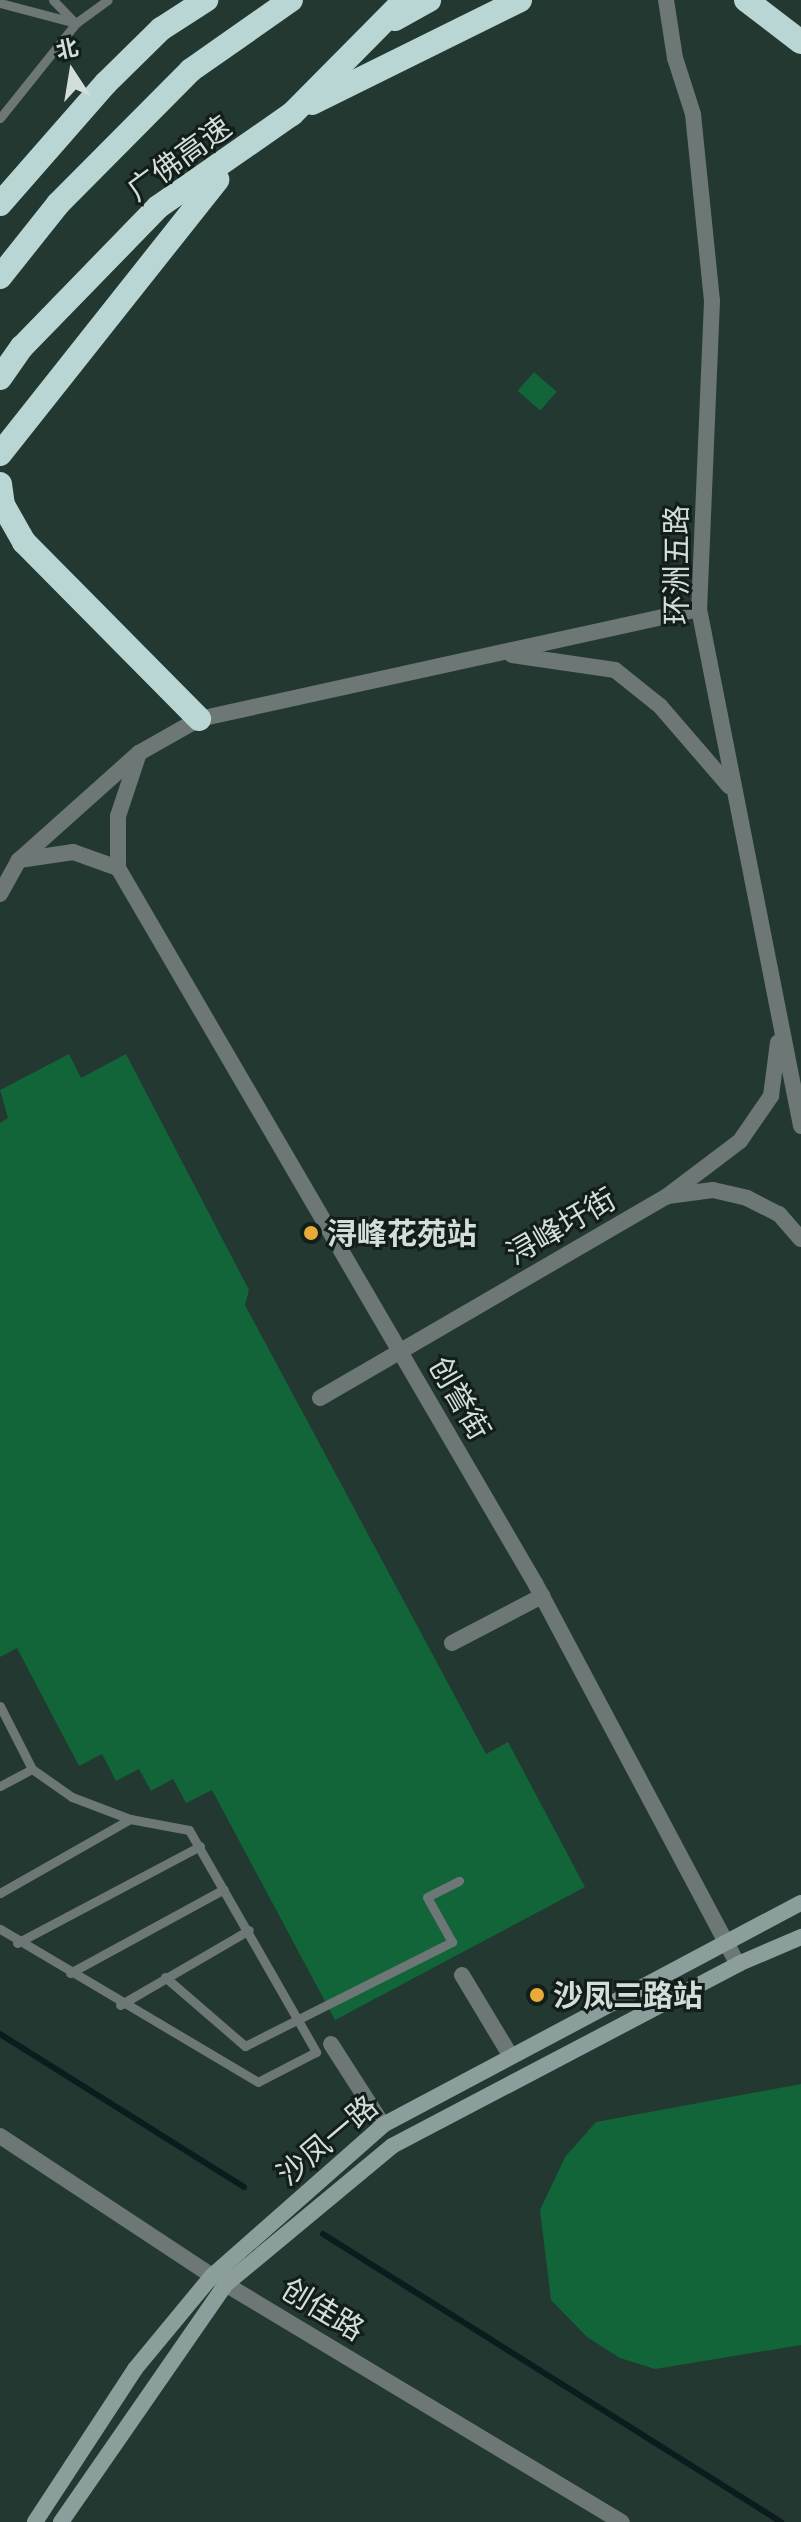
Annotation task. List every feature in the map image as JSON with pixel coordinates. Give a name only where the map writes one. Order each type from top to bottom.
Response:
[{"type":"highway","points":[[0,204],[106,83],[161,29],[206,0]]},
{"type":"highway","name":"广佛高速","points":[[0,277],[58,204],[191,70],[291,0]]},
{"type":"highway","name":"广佛高速","points":[[0,378],[22,347],[158,207],[249,147],[292,114],[405,0]]},
{"type":"highway","points":[[366,37],[429,0]]},
{"type":"highway","points":[[292,114],[520,0]]},
{"type":"highway","points":[[746,0],[801,42]]},
{"type":"highway","points":[[0,454],[165,237],[249,147]]},
{"type":"highway","points":[[0,484],[3,505],[24,542],[199,719]]},
{"type":"street","name":"环洲五路","points":[[666,0],[675,58],[693,114],[712,301],[699,609],[729,786],[801,1126]]},
{"type":"street","points":[[0,894],[18,861],[139,753],[199,719],[699,609]]},
{"type":"street","points":[[498,653],[615,670],[660,706],[729,786]]},
{"type":"street","points":[[18,861],[73,852],[118,868],[118,816],[139,753]]},
{"type":"street","name":"创誉街","points":[[118,868],[542,1596],[738,1964]]},
{"type":"street","points":[[780,1016],[801,1066]]},
{"type":"street","points":[[666,1197],[740,1141],[771,1096],[780,1016]]},
{"type":"street","points":[[666,1197],[713,1190],[747,1198],[779,1214],[801,1239]]},
{"type":"street","name":"浔峰圩街","points":[[320,1398],[666,1197]]},
{"type":"street","points":[[452,1643],[542,1596]]},
{"type":"street","name":"沙凤一路","points":[[35,2522],[135,2369],[219,2280],[383,2125],[801,1903]]},
{"type":"street","name":"沙凤一路","points":[[61,2522],[219,2280],[392,2146],[738,1964],[801,1937]]},
{"type":"street","points":[[462,1975],[510,2055]]},
{"type":"street","points":[[331,2044],[383,2125]]},
{"type":"street","name":"创佳路","points":[[0,2136],[219,2280],[622,2522]]},
{"type":"lane","points":[[53,0],[76,23]]},
{"type":"lane","points":[[0,118],[76,23],[108,0]]},
{"type":"lane","points":[[0,3],[76,23]]},
{"type":"lane","points":[[0,1706],[32,1769],[72,1797],[130,1819],[189,1830],[249,1930],[316,2052],[258,2082],[120,2005],[17,1943],[0,1929]]},
{"type":"lane","points":[[0,1786],[32,1769]]},
{"type":"lane","points":[[0,1893],[130,1819]]},
{"type":"lane","points":[[17,1943],[200,1846]]},
{"type":"lane","points":[[165,1977],[245,2046],[452,1942],[427,1897],[459,1881]]},
{"type":"lane","points":[[70,1973],[224,1889]]},
{"type":"lane","points":[[120,2005],[249,1930]]},
{"type":"building","points":[[534,372],[557,392],[540,411],[518,391]]},
{"type":"building","points":[[69,1054],[81,1078],[126,1054],[249,1290],[245,1305],[486,1754],[508,1742],[585,1887],[335,2020],[212,1790],[186,1803],[173,1779],[151,1791],[139,1769],[116,1781],[102,1754],[79,1766],[17,1648],[0,1657],[0,1123],[8,1118],[0,1090]]},
{"type":"building","points":[[801,2084],[801,2345],[655,2369],[620,2358],[587,2337],[551,2300],[540,2210],[565,2157],[596,2122]]},
{"type":"waterway","points":[[0,2034],[244,2187]]},
{"type":"waterway","points":[[323,2234],[781,2522]]},
{"type":"place","name":"浔峰花苑站","points":[[311,1233]]},
{"type":"place","name":"沙凤三路站","points":[[537,1995]]}]
